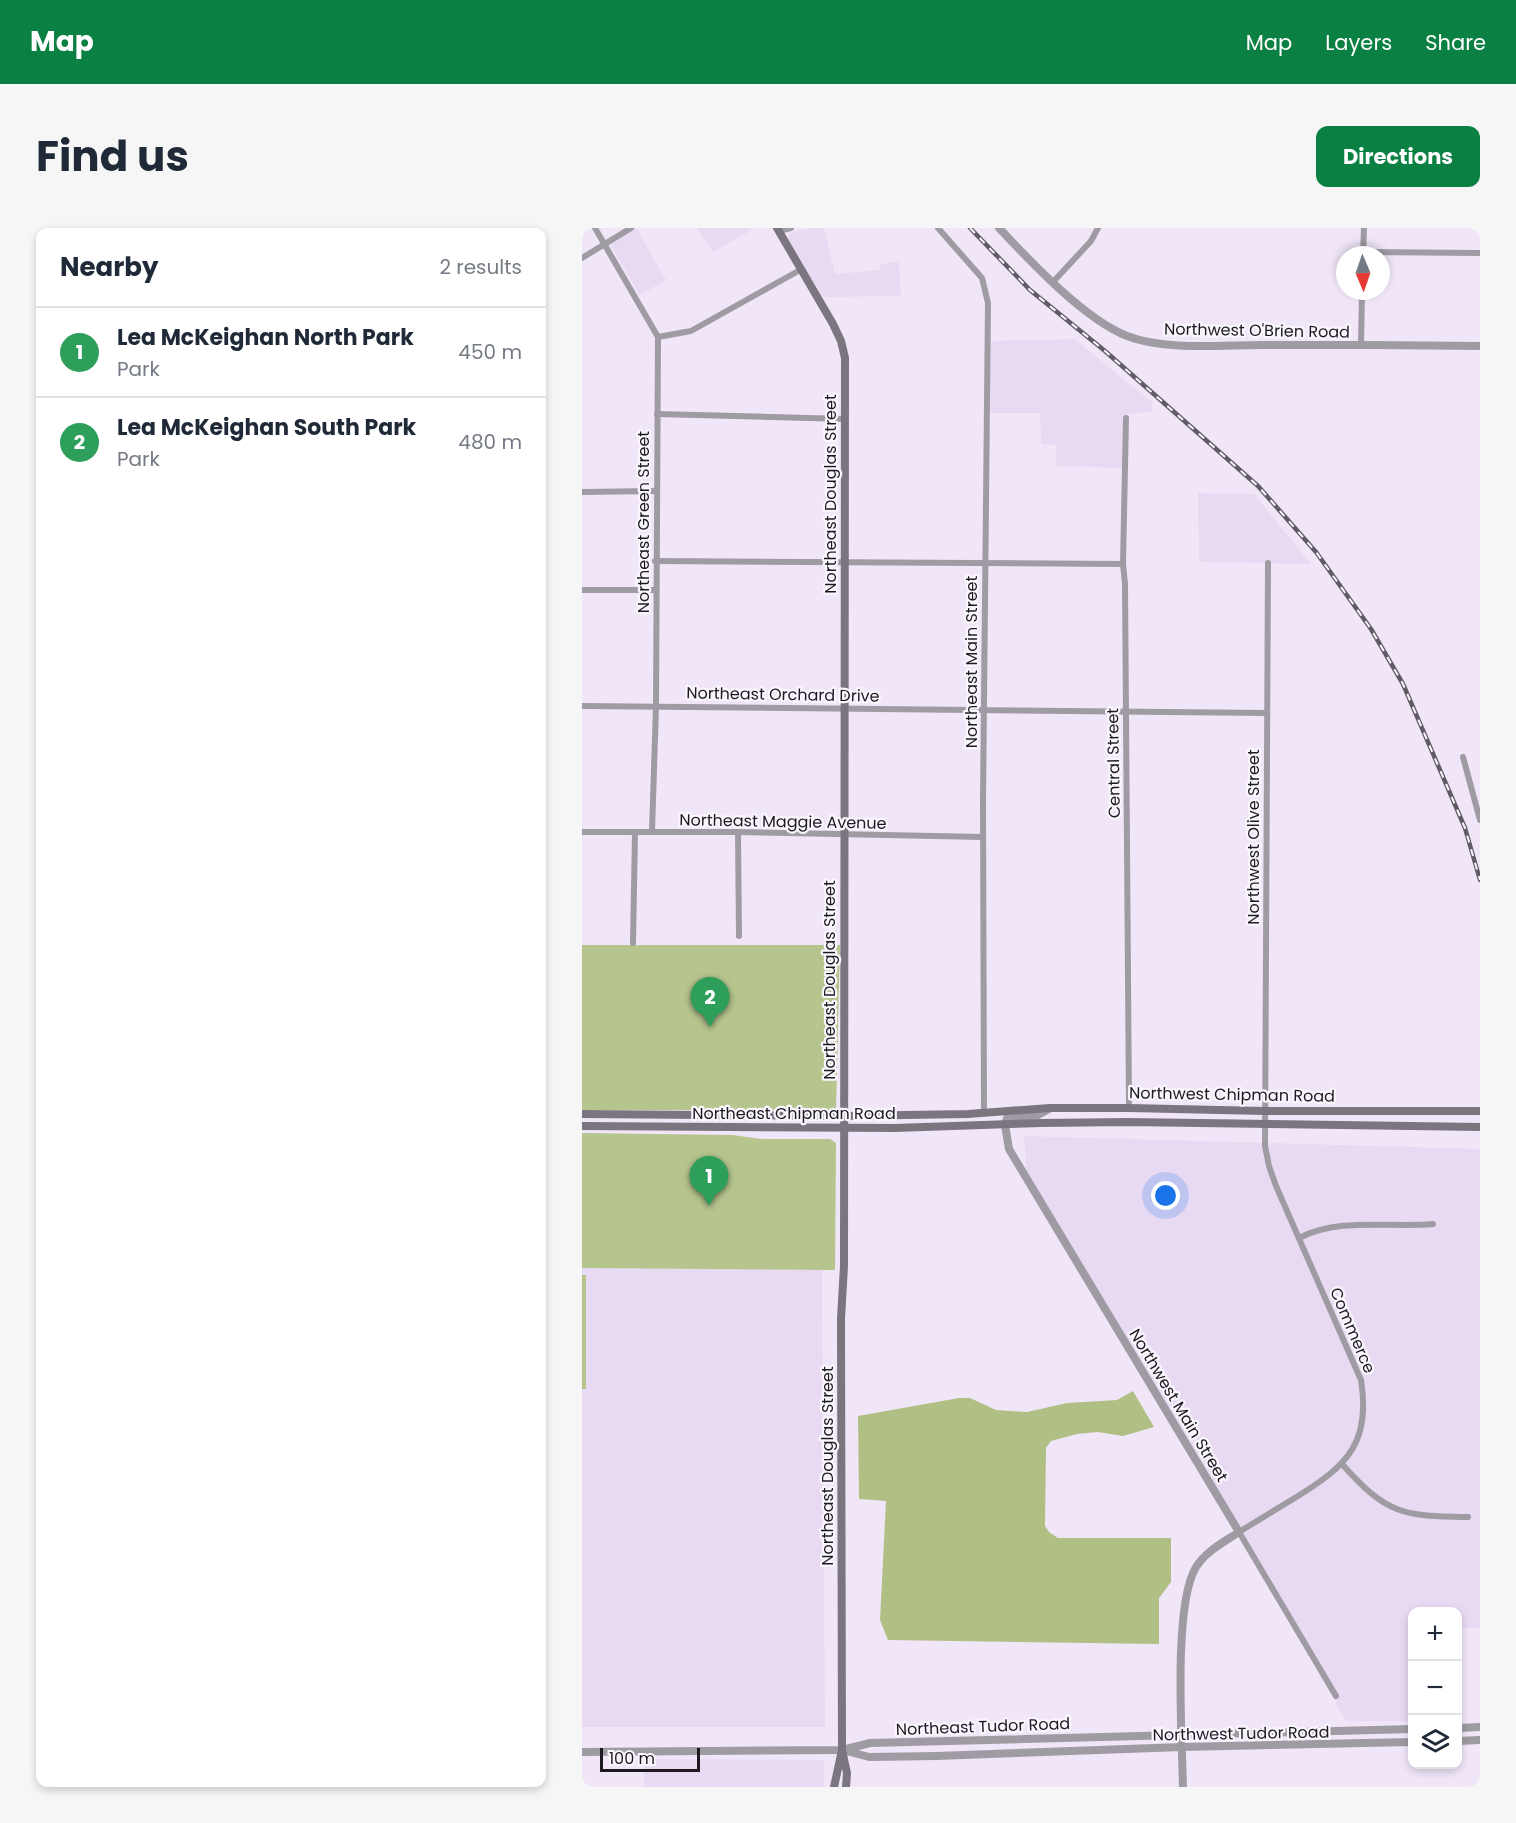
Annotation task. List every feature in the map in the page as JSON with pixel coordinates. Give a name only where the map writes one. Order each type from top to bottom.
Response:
[{"type":"main road","name":"Northeast Douglas Street","points":[[778,229],[833,324],[841,341],[845,358],[842,1750],[834,1787]]},
{"type":"main road","name":"Northwest Chipman Road","points":[[984,1112],[1050,1108],[1480,1111]]},
{"type":"main road","name":"Northeast Chipman Road","points":[[582,1114],[844,1116],[984,1112]]},
{"type":"main road","name":"Northwest Chipman Road","points":[[1005,1125],[1051,1123],[1480,1127]]},
{"type":"main road","name":"Northeast Chipman Road","points":[[582,1126],[843,1129],[1005,1125]]},
{"type":"main road","name":"Northeast Douglas Street","points":[[842,1750],[847,1773],[846,1787]]},
{"type":"street","points":[[595,228],[658,337],[691,331],[800,270]]},
{"type":"street","points":[[582,258],[631,228]]},
{"type":"street","points":[[778,229],[791,228]]},
{"type":"street","name":"Northeast Main Street","points":[[939,228],[977,271],[982,278],[986,292],[984,1112]]},
{"type":"street","points":[[999,228],[1053,282],[1091,241],[1098,228]]},
{"type":"street","points":[[1364,228],[1364,246]]},
{"type":"street","points":[[1390,253],[1480,253]]},
{"type":"street","name":"Northwest O'Brien Road","points":[[1053,282],[1098,321],[1126,335],[1148,341],[1172,344],[1480,346]]},
{"type":"street","points":[[1361,345],[1362,300]]},
{"type":"street","name":"Northeast Green Street","points":[[652,832],[656,706],[658,337]]},
{"type":"street","points":[[657,414],[845,419]]},
{"type":"street","name":"Central Street","points":[[1126,418],[1122,564],[1125,584],[1129,1108]]},
{"type":"street","points":[[582,492],[656,491]]},
{"type":"street","points":[[655,561],[1122,564]]},
{"type":"street","name":"Northwest Olive Street","points":[[1265,1124],[1268,563]]},
{"type":"street","points":[[582,590],[655,590]]},
{"type":"street","name":"Northeast Orchard Drive","points":[[582,706],[1267,713]]},
{"type":"street","points":[[1463,757],[1480,820]]},
{"type":"street","name":"Northeast Maggie Avenue","points":[[582,832],[738,832],[845,836],[983,837]]},
{"type":"street","points":[[738,832],[739,936]]},
{"type":"street","points":[[633,943],[635,833]]},
{"type":"street","points":[[1005,1125],[1007,1118],[1038,1114],[1050,1108]]},
{"type":"street","name":"Commerce","points":[[1239,1532],[1328,1477],[1342,1464],[1356,1442],[1364,1416],[1361,1380],[1269,1166],[1265,1146],[1265,1124]]},
{"type":"street","name":"Northwest Main Street","points":[[1005,1125],[1009,1149],[1336,1696]]},
{"type":"street","points":[[1299,1238],[1331,1226],[1433,1224]]},
{"type":"street","points":[[1342,1464],[1372,1496],[1387,1506],[1406,1513],[1425,1516],[1468,1517]]},
{"type":"street","points":[[1183,1787],[1182,1642],[1187,1592],[1196,1567],[1215,1547],[1239,1532]]},
{"type":"street","points":[[1462,1728],[1480,1727]]},
{"type":"street","name":"Northwest Tudor Road","points":[[1126,1735],[1408,1729]]},
{"type":"street","points":[[1350,1730],[1354,1744]]},
{"type":"street","name":"Northeast Tudor Road","points":[[582,1752],[842,1750],[870,1743],[1126,1735]]},
{"type":"street","points":[[1462,1741],[1480,1740]]},
{"type":"street","points":[[937,1756],[939,1749],[955,1741]]},
{"type":"street","name":"Northwest Tudor Road","points":[[1070,1751],[1408,1742]]},
{"type":"street","name":"Northeast Tudor Road","points":[[842,1750],[869,1757],[1070,1751]]},
{"type":"shaded area","points":[[636,228],[666,280],[640,295],[611,246],[613,242]]},
{"type":"shaded area","points":[[697,228],[755,228],[713,252]]},
{"type":"shaded area","points":[[811,228],[824,228],[835,274],[880,270],[880,265],[899,261],[901,296],[823,297],[787,238],[790,233]]},
{"type":"shaded area","points":[[1074,339],[1152,402],[1153,411],[1123,415],[1123,468],[1056,466],[1056,445],[1041,444],[1040,413],[990,413],[991,341]]},
{"type":"shaded area","points":[[1198,493],[1254,494],[1311,564],[1199,562]]},
{"type":"shaded area","points":[[1024,1136],[1480,1149],[1480,1628],[1462,1628],[1462,1607],[1408,1607],[1408,1721],[1346,1721],[1275,1594],[1027,1177]]},
{"type":"shaded area","points":[[582,1268],[822,1270],[825,1727],[582,1727]]},
{"type":"shaded area","points":[[644,1759],[824,1760],[824,1787],[644,1787]]},
{"type":"green space","points":[[582,945],[840,945],[836,1110],[582,1110]]},
{"type":"green space","points":[[582,1133],[830,1139],[836,1143],[835,1270],[582,1268]]},
{"type":"green space","points":[[582,1275],[586,1275],[586,1389],[582,1389]]},
{"type":"green space","points":[[1133,1391],[1154,1427],[1123,1436],[1098,1432],[1077,1434],[1051,1441],[1046,1448],[1045,1526],[1058,1538],[1171,1538],[1171,1582],[1159,1598],[1159,1644],[888,1640],[880,1620],[886,1501],[859,1499],[858,1416],[959,1398],[970,1398],[996,1410],[1027,1412],[1067,1403],[1117,1400]]},
{"type":"railway","points":[[970,228],[1030,290],[1105,351],[1258,486],[1316,552],[1371,629],[1403,684],[1465,828],[1480,880]]},
{"type":"place","name":"Lea McKeighan South Park","points":[[710,1027]]},
{"type":"place","name":"Lea McKeighan North Park","points":[[709,1206]]}]
